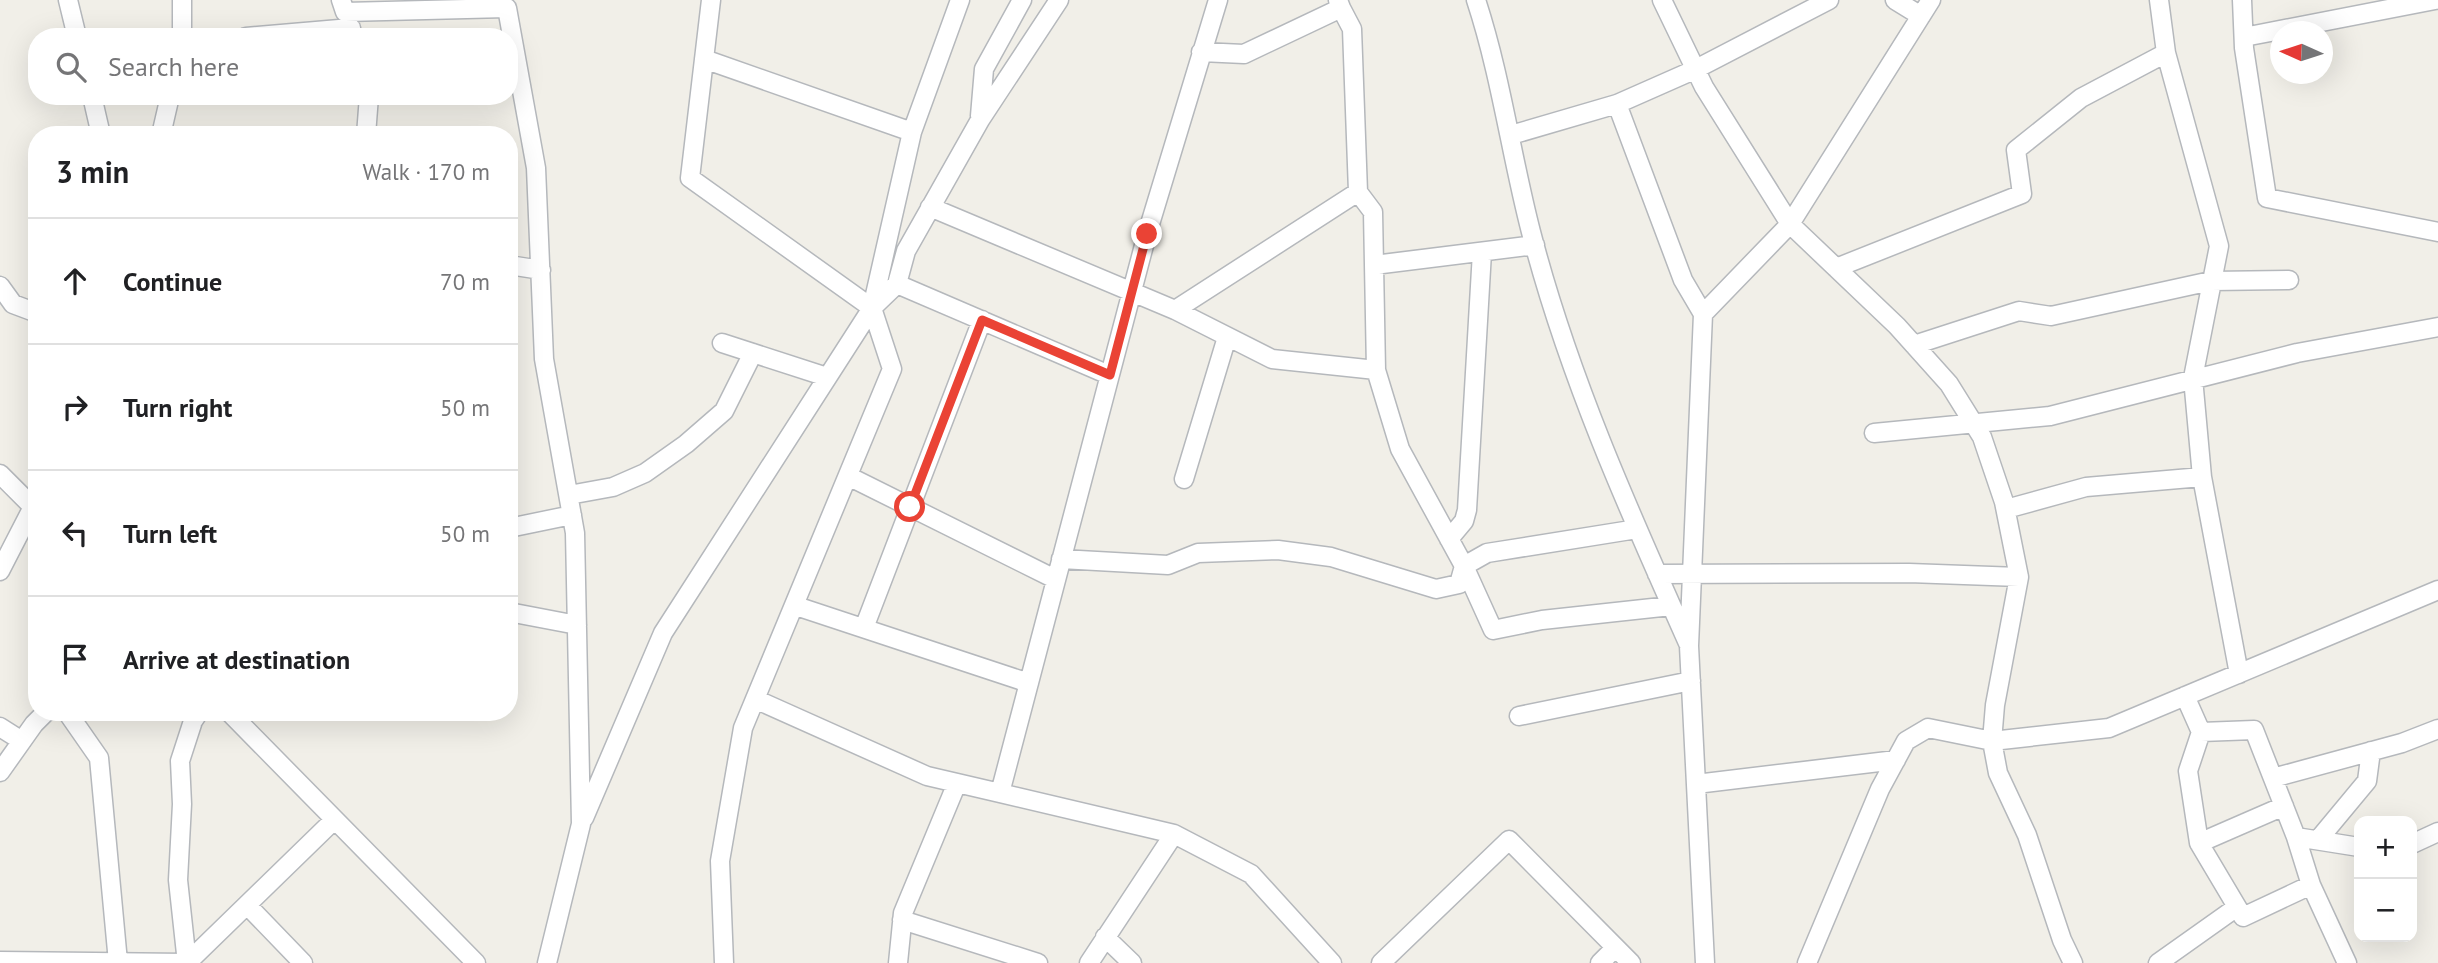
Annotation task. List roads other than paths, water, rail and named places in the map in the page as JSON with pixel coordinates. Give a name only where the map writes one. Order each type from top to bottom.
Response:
[{"type":"street","points":[[68,0],[75,28]]},
{"type":"street","points":[[182,0],[183,28]]},
{"type":"street","points":[[711,0],[690,178],[872,309]]},
{"type":"street","points":[[724,963],[720,861],[743,728],[796,606],[892,369],[872,309],[912,132],[960,0]]},
{"type":"street","points":[[980,120],[984,69],[1022,0]]},
{"type":"street","points":[[547,963],[581,824],[663,633],[872,309],[897,284],[906,251],[930,207],[980,120],[1059,0]]},
{"type":"street","points":[[1000,793],[1131,293],[1218,0]]},
{"type":"street","points":[[1476,0],[1494,54],[1535,245],[1582,395],[1689,646]]},
{"type":"street","points":[[1662,0],[1695,70],[1790,224],[1914,345],[1949,384],[1982,437],[2006,509],[2019,577],[2006,634],[1992,741],[1998,773],[2026,835],[2062,940],[2073,963]]},
{"type":"street","points":[[1511,135],[1617,104],[1695,70],[1829,0]]},
{"type":"street","points":[[1895,0],[1921,16]]},
{"type":"street","points":[[1703,314],[1790,224],[1931,0]]},
{"type":"street","points":[[2159,0],[2166,53],[2219,246],[2193,378],[2202,477],[2239,674]]},
{"type":"street","points":[[2242,0],[2244,37],[2267,198],[2438,232]]},
{"type":"street","points":[[2244,37],[2435,0]]},
{"type":"street","points":[[296,28],[347,19],[493,4],[507,8],[511,28]]},
{"type":"street","points":[[1201,52],[1244,54],[1340,4],[1352,29],[1358,192],[1373,212],[1376,370],[1400,449],[1464,566],[1493,630],[1542,620],[1671,606]]},
{"type":"street","points":[[1836,268],[2022,194],[2016,150],[2081,98],[2166,53]]},
{"type":"street","points":[[704,60],[912,132]]},
{"type":"street","points":[[518,65],[536,168],[544,359],[572,515],[581,824]]},
{"type":"street","points":[[1617,104],[1684,280],[1703,314],[1689,646],[1706,963]]},
{"type":"street","points":[[94,105],[99,126]]},
{"type":"street","points":[[163,126],[168,105]]},
{"type":"street","points":[[367,126],[368,105]]},
{"type":"street","points":[[1175,310],[1358,192]]},
{"type":"street","points":[[930,207],[1175,310],[1272,359],[1376,370]]},
{"type":"street","points":[[1374,265],[1535,245]]},
{"type":"street","points":[[1449,539],[1464,521],[1467,510],[1482,252]]},
{"type":"street","points":[[518,266],[541,270]]},
{"type":"street","points":[[1914,345],[2019,311],[2051,316],[2211,281],[2289,280]]},
{"type":"street","points":[[897,284],[1110,375]]},
{"type":"street","points":[[0,286],[13,304],[28,310]]},
{"type":"street","points":[[864,628],[982,320]]},
{"type":"street","points":[[1874,433],[2050,416],[2297,353],[2438,327]]},
{"type":"street","points":[[1184,479],[1227,337]]},
{"type":"street","points":[[722,343],[827,377]]},
{"type":"street","points":[[569,495],[613,487],[634,478],[686,444],[724,411],[753,353]]},
{"type":"street","points":[[0,474],[28,499]]},
{"type":"street","points":[[848,476],[1055,579]]},
{"type":"street","points":[[2006,509],[2086,488],[2202,477]]},
{"type":"street","points":[[518,526],[572,515]]},
{"type":"street","points":[[0,571],[28,518]]},
{"type":"street","points":[[1061,559],[1168,565],[1198,553],[1278,550],[1331,557],[1436,589],[1459,584],[1464,566],[1487,553],[1637,529]]},
{"type":"street","points":[[1657,574],[1909,573],[2019,577]]},
{"type":"street","points":[[1807,963],[1880,789],[1906,741],[1928,728],[1992,741],[2109,727],[2438,590]]},
{"type":"street","points":[[796,606],[1029,683]]},
{"type":"street","points":[[518,614],[577,625]]},
{"type":"street","points":[[1519,716],[1691,681]]},
{"type":"street","points":[[2185,696],[2201,732],[2188,771],[2199,843],[2236,907],[2244,917],[2311,885]]},
{"type":"street","points":[[755,699],[927,776],[1174,834],[1251,874],[1332,963]]},
{"type":"street","points":[[0,772],[39,721]]},
{"type":"street","points":[[73,721],[99,758],[118,962]]},
{"type":"street","points":[[187,963],[178,880],[182,804],[180,761],[193,721]]},
{"type":"street","points":[[238,721],[333,821],[477,963]]},
{"type":"street","points":[[0,727],[22,741]]},
{"type":"street","points":[[2273,778],[2438,729]]},
{"type":"street","points":[[2201,732],[2254,730],[2296,837],[2339,960]]},
{"type":"street","points":[[2318,840],[2367,781],[2371,751]]},
{"type":"street","points":[[1696,784],[1896,760]]},
{"type":"street","points":[[898,963],[902,920],[957,783]]},
{"type":"street","points":[[2199,843],[2284,806]]},
{"type":"street","points":[[0,961],[187,963],[333,821]]},
{"type":"street","points":[[2417,842],[2438,832]]},
{"type":"street","points":[[1089,963],[1174,834]]},
{"type":"street","points":[[2296,837],[2354,845]]},
{"type":"street","points":[[1381,963],[1509,839],[1631,963]]},
{"type":"street","points":[[247,905],[303,963]]},
{"type":"street","points":[[2158,963],[2236,907]]},
{"type":"street","points":[[902,920],[1038,963]]},
{"type":"street","points":[[1105,937],[1132,963]]},
{"type":"street","points":[[1600,963],[1615,948]]}]
